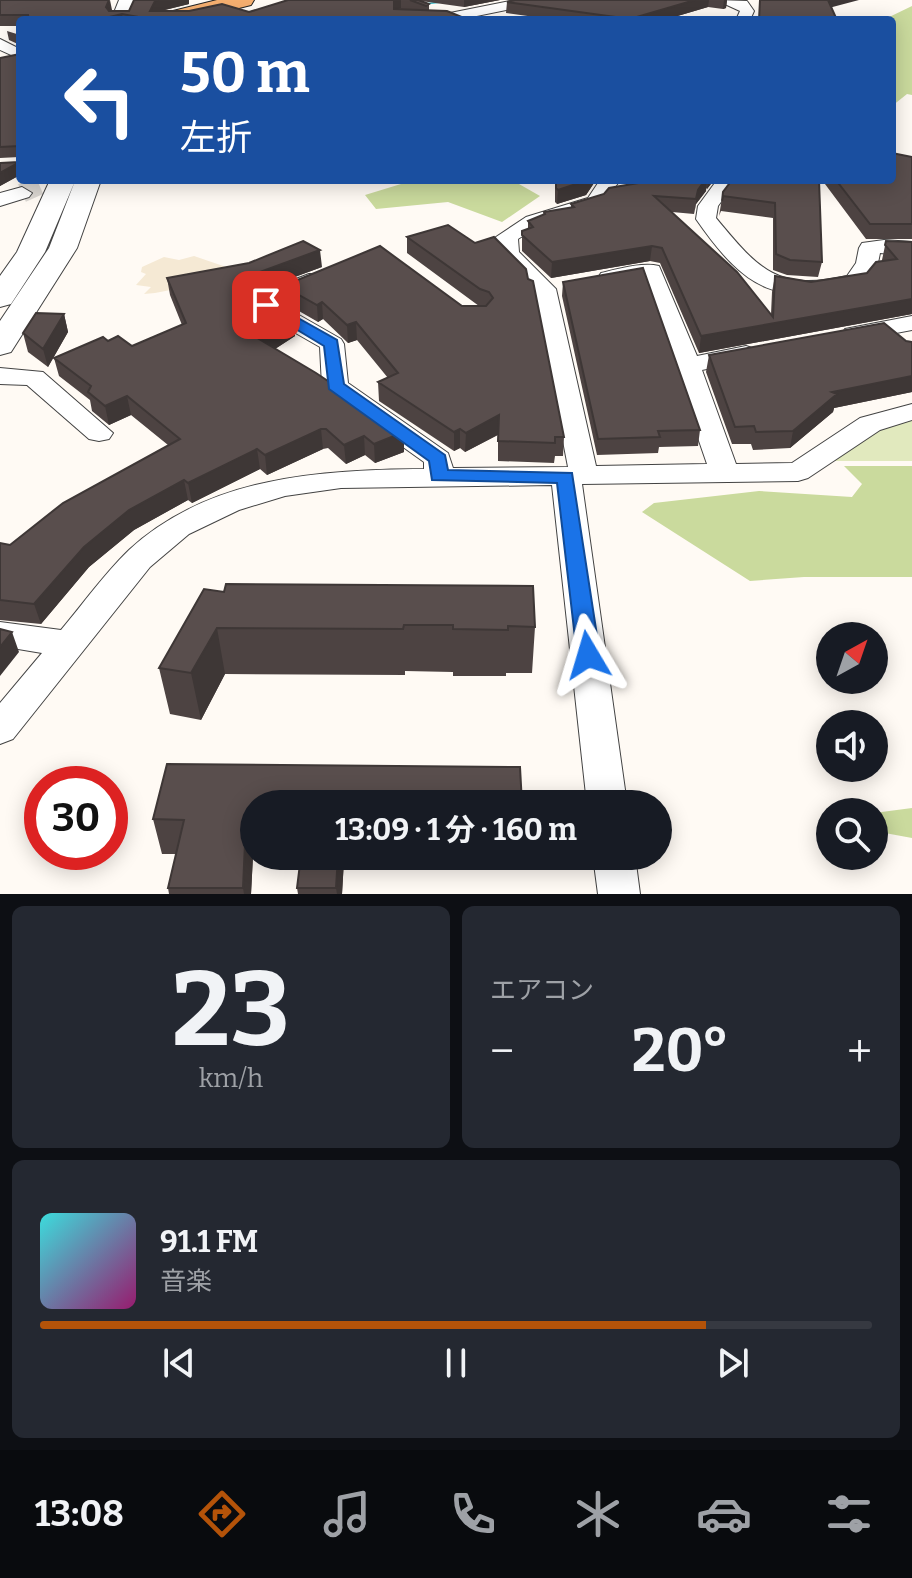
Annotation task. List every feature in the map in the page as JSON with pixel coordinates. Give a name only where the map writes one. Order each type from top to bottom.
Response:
[{"type":"main road","points":[[181,16],[243,0]]},
{"type":"street","points":[[455,16],[536,0]]},
{"type":"street","points":[[723,0],[742,4],[747,11],[745,16]]},
{"type":"street","points":[[0,298],[31,252],[61,184]]},
{"type":"street","points":[[0,345],[63,248],[87,184]]},
{"type":"street","points":[[724,184],[708,206],[706,219],[747,268],[769,281],[808,290],[855,281],[867,263],[870,248],[912,249]]},
{"type":"street","points":[[606,790],[575,476],[541,290],[508,254],[507,237],[533,221],[595,202],[605,188],[626,193]]},
{"type":"street","points":[[0,200],[22,193]]},
{"type":"street","points":[[541,290],[651,271],[688,365],[725,474]]},
{"type":"street","points":[[338,272],[270,297],[265,306],[332,344],[335,386],[438,459],[439,476]]},
{"type":"street","points":[[825,339],[912,323]]},
{"type":"street","points":[[886,328],[912,350]]},
{"type":"street","points":[[688,365],[764,351]]},
{"type":"street","points":[[0,376],[34,377],[99,433]]},
{"type":"street","points":[[0,729],[139,559],[178,527],[228,503],[282,487],[326,481],[439,476],[798,472],[870,424],[912,412]]},
{"type":"street","points":[[0,634],[68,644]]},
{"type":"street","points":[[616,870],[619,894]]},
{"type":"shaded area","points":[[194,256],[232,269],[222,280],[155,293],[144,294],[151,287],[136,285],[146,274],[141,272],[142,267],[164,257],[179,260]]},
{"type":"green space","points":[[912,6],[912,95],[907,94],[896,103],[896,16],[891,16]]},
{"type":"green space","points":[[401,184],[519,184],[540,196],[502,222],[448,202],[376,209],[365,195]]},
{"type":"green space","points":[[912,418],[912,461],[832,461],[880,427]]},
{"type":"green space","points":[[844,466],[912,466],[912,577],[804,577],[750,581],[642,512],[654,503],[759,491],[852,497],[862,484]]},
{"type":"green space","points":[[912,808],[912,838],[888,834],[888,811]]},
{"type":"building","points":[[0,0],[109,0],[106,7],[109,11],[129,11],[134,0],[158,0],[150,11],[189,11],[222,4],[249,12],[288,0],[394,0],[394,9],[447,11],[459,16],[122,14],[0,15]]},
{"type":"building","points":[[410,0],[418,0],[429,4],[426,6]]},
{"type":"building","points":[[695,0],[640,16],[608,16],[507,2]]},
{"type":"building","points":[[760,0],[828,0],[835,16],[759,16]]},
{"type":"building","points":[[16,55],[16,146],[0,147],[0,58]]},
{"type":"building","points":[[896,154],[912,157],[912,224],[870,224],[839,184],[896,184]]},
{"type":"building","points":[[16,162],[16,164],[0,173],[0,163]]},
{"type":"building","points":[[556,184],[576,184],[558,190]]},
{"type":"building","points":[[632,184],[702,184],[696,199],[654,196],[737,272],[773,317],[775,276],[811,282],[867,273],[876,262],[897,259],[885,245],[886,241],[912,242],[912,299],[701,336],[662,248],[652,246],[552,262],[522,235],[522,231],[533,227],[528,221],[544,212],[574,207],[571,204],[604,194],[609,188]]},
{"type":"building","points":[[729,184],[819,184],[822,262],[790,260],[776,254],[775,203],[723,196],[722,201],[723,192]]},
{"type":"building","points":[[448,225],[475,243],[494,237],[526,269],[528,279],[533,281],[564,437],[555,437],[555,443],[498,441],[499,415],[466,433],[460,429],[454,432],[378,382],[398,373],[356,322],[347,325],[322,302],[317,305],[283,286],[380,246],[462,306],[486,306],[493,298],[489,292],[480,289],[407,237]]},
{"type":"building","points":[[303,241],[320,250],[257,273],[249,290],[294,318],[259,339],[404,432],[374,444],[364,436],[344,445],[326,429],[321,429],[265,455],[257,449],[188,483],[184,480],[129,510],[84,547],[34,604],[0,600],[0,543],[10,545],[63,503],[180,439],[127,396],[105,406],[88,392],[91,386],[54,358],[103,337],[108,341],[118,336],[132,346],[186,323],[167,278],[249,263]]},
{"type":"building","points":[[643,268],[700,430],[658,431],[660,437],[598,439],[563,282]]},
{"type":"building","points":[[36,313],[64,314],[43,349],[23,333]]},
{"type":"building","points":[[884,323],[906,341],[912,342],[912,376],[832,392],[837,394],[793,431],[756,432],[754,426],[735,427],[709,355]]},
{"type":"building","points":[[226,584],[533,586],[535,627],[508,626],[508,630],[453,629],[453,625],[404,625],[403,629],[217,628],[191,673],[159,668],[204,589],[224,592]]},
{"type":"building","points":[[0,629],[12,632],[0,647]]},
{"type":"building","points":[[167,764],[520,767],[521,790],[240,790],[240,870],[244,870],[243,888],[168,888],[184,820],[153,819]]},
{"type":"building","points":[[299,870],[337,870],[336,888],[297,888]]},
{"type":"waterway","points":[[414,5],[464,0]]},
{"type":"tunnel","points":[[22,193],[42,184]]},
{"type":"route","points":[[266,305],[332,344],[335,386],[438,459],[439,476],[566,477],[588,655]]}]
